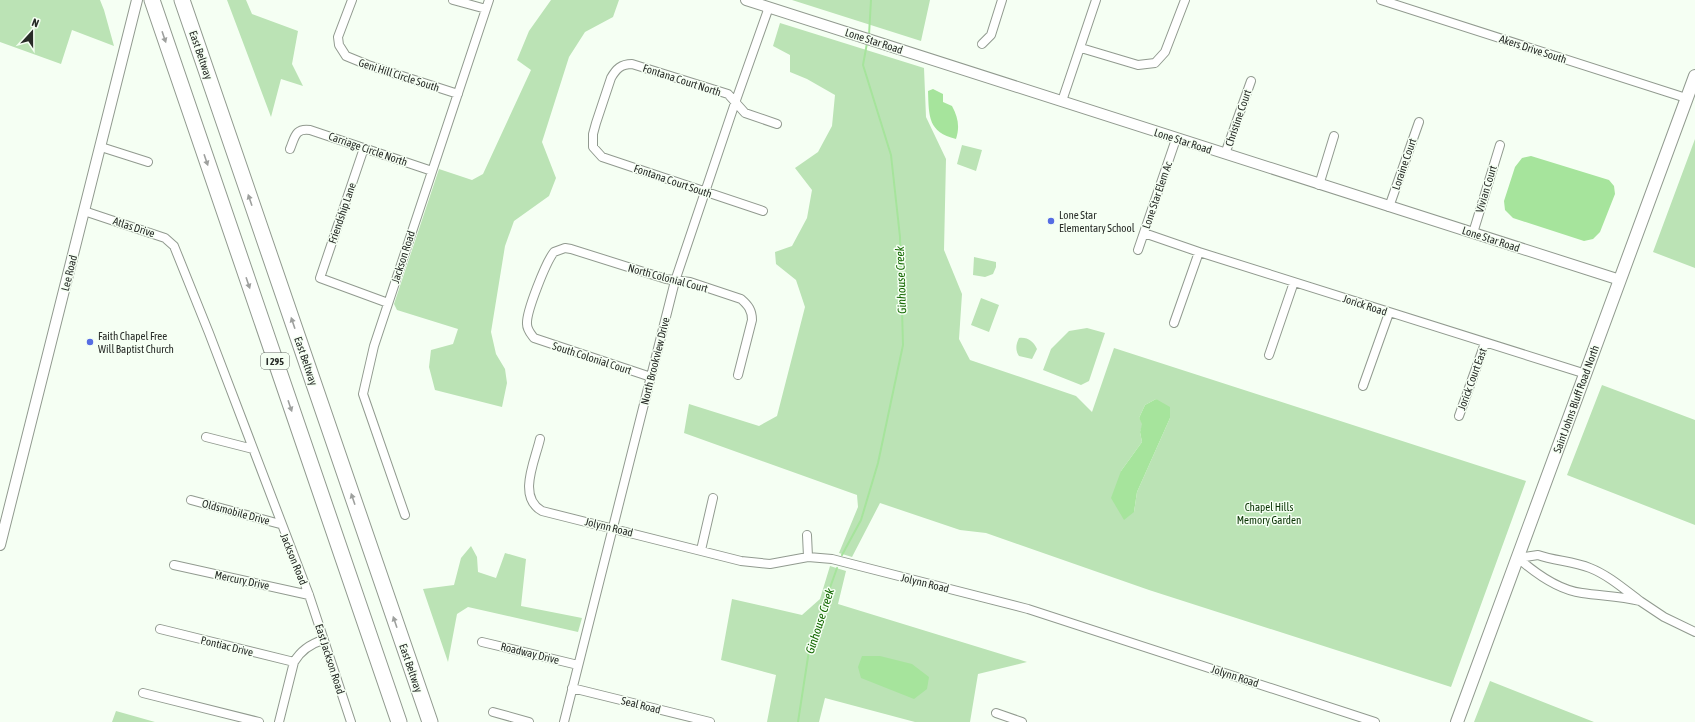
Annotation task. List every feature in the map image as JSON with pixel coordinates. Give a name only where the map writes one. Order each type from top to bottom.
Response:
[{"type":"highway","name":"I 295","points":[[152,0],[399,722]]},
{"type":"highway","name":"East Beltway","points":[[182,0],[430,722]]},
{"type":"main road","name":"Saint Johns Bluff Road North","points":[[1457,722],[1695,76]]},
{"type":"street","name":"Geni Hill Circle South","points":[[352,0],[340,29],[339,45],[346,56],[352,60],[458,94]]},
{"type":"street","points":[[453,0],[486,9]]},
{"type":"street","name":"Jackson Road","points":[[405,515],[363,394],[374,346],[489,0]]},
{"type":"street","name":"Lone Star Road","points":[[746,0],[1319,185],[1620,280]]},
{"type":"street","points":[[982,44],[991,35],[1002,0]]},
{"type":"street","points":[[1062,101],[1096,0]]},
{"type":"street","points":[[1081,48],[1138,66],[1155,63],[1165,52],[1185,0]]},
{"type":"street","name":"Akers Drive South","points":[[1381,0],[1686,98]]},
{"type":"street","name":"Lee Road","points":[[0,545],[101,147],[136,2]]},
{"type":"street","name":"North Brookview Drive","points":[[564,722],[614,528],[674,281],[769,7]]},
{"type":"street","name":"Fontana Court North","points":[[592,141],[596,123],[611,78],[614,72],[625,64],[632,64],[728,94],[745,113],[777,124]]},
{"type":"street","name":"Christine Court","points":[[1225,154],[1250,81]]},
{"type":"street","name":"Loraine Court","points":[[1390,207],[1419,122]]},
{"type":"street","name":"Carriage Circle North","points":[[290,149],[295,135],[303,129],[432,171]]},
{"type":"street","points":[[1319,185],[1334,136]]},
{"type":"street","name":"Lone Star Elem Ac","points":[[1138,250],[1176,139]]},
{"type":"street","name":"Fontana Court South","points":[[592,141],[593,147],[602,157],[763,211]]},
{"type":"street","name":"Vivian Court","points":[[1473,233],[1500,145]]},
{"type":"street","points":[[101,147],[148,162]]},
{"type":"street","name":"Friendship Lane","points":[[364,148],[320,278],[388,303]]},
{"type":"street","name":"Atlas Drive","points":[[84,211],[165,238],[174,246],[177,253]]},
{"type":"street","name":"Jorick Road","points":[[1144,233],[1389,313],[1586,374]]},
{"type":"street","name":"North Colonial Court","points":[[534,338],[529,331],[528,319],[546,264],[554,252],[565,248],[674,281],[682,280],[690,282],[733,296],[747,304],[752,312],[752,320],[738,376]]},
{"type":"street","points":[[1174,323],[1199,252]]},
{"type":"street","name":"Jackson Road","points":[[177,253],[253,449],[280,524],[309,595]]},
{"type":"street","points":[[1269,355],[1294,282]]},
{"type":"street","points":[[1364,386],[1389,313]]},
{"type":"street","name":"South Colonial Court","points":[[534,338],[650,377]]},
{"type":"street","name":"Jorick Court East","points":[[1459,416],[1485,343]]},
{"type":"street","points":[[206,437],[253,449]]},
{"type":"street","name":"Jolynn Road","points":[[540,440],[528,489],[532,503],[542,511],[760,564],[780,563],[808,557],[832,559],[1028,608],[1375,722]]},
{"type":"street","points":[[701,550],[713,498]]},
{"type":"street","name":"Oldsmobile Drive","points":[[191,500],[280,524]]},
{"type":"street","points":[[807,535],[808,557]]},
{"type":"street","points":[[1518,558],[1538,555],[1551,560],[1578,564],[1591,568],[1664,617],[1695,632]]},
{"type":"street","points":[[1518,558],[1532,570],[1567,590],[1581,593],[1622,596],[1640,601]]},
{"type":"street","name":"Mercury Drive","points":[[174,565],[309,595]]},
{"type":"street","name":"East Jackson Road","points":[[309,595],[351,722]]},
{"type":"street","name":"Pontiac Drive","points":[[160,629],[294,662]]},
{"type":"street","points":[[279,722],[294,662],[299,654],[310,644],[323,640]]},
{"type":"street","name":"Roadway Drive","points":[[482,642],[578,665]]},
{"type":"street","name":"Seal Road","points":[[572,688],[710,722]]},
{"type":"street","points":[[143,693],[259,722]]},
{"type":"street","points":[[493,712],[529,722]]},
{"type":"street","points":[[996,713],[1022,722]]},
{"type":"green space","points":[[0,0],[100,0],[114,46],[72,30],[61,64],[0,42]]},
{"type":"green space","points":[[227,0],[246,0],[252,14],[298,31],[292,64],[303,86],[281,79],[271,117]]},
{"type":"green space","points":[[551,0],[619,0],[613,17],[585,32],[569,57],[542,142],[556,178],[549,196],[514,221],[505,246],[491,332],[496,354],[505,369],[507,383],[502,407],[435,390],[429,367],[431,350],[453,344],[458,329],[397,310],[394,304],[439,169],[472,180],[483,174],[531,70],[517,60],[529,31]]},
{"type":"green space","points":[[792,0],[930,0],[921,41]]},
{"type":"green space","name":"Chapel Hills Memory Garden","points":[[780,23],[924,68],[926,117],[946,159],[944,250],[962,294],[959,339],[970,360],[1076,396],[1092,412],[1114,348],[1526,481],[1451,687],[1149,590],[986,533],[960,530],[880,503],[852,557],[839,553],[858,507],[857,495],[684,433],[689,404],[759,426],[777,416],[805,307],[796,280],[776,264],[775,252],[792,246],[807,218],[812,190],[795,168],[818,152],[832,126],[835,95],[807,79],[790,72],[790,55],[773,46]],"holes":[[[1156,399],[1170,418],[1137,492],[1134,512],[1121,471],[1142,442],[1140,432],[1143,424],[1139,418],[1145,405]]]},
{"type":"green space","points":[[1695,139],[1695,268],[1653,252]]},
{"type":"green space","points":[[962,145],[982,150],[976,171],[957,164]]},
{"type":"green space","points":[[974,257],[996,262],[996,267],[993,274],[985,277],[973,275]]},
{"type":"green space","points":[[981,298],[999,305],[989,332],[971,325]]},
{"type":"green space","points":[[1087,328],[1105,333],[1089,381],[1081,385],[1043,370],[1051,349],[1069,331]]},
{"type":"green space","points":[[1019,338],[1028,339],[1037,349],[1032,359],[1019,356],[1016,347]]},
{"type":"green space","points":[[1602,385],[1695,420],[1695,525],[1567,475]]},
{"type":"green space","points":[[471,546],[477,557],[478,572],[496,578],[505,553],[526,559],[521,606],[582,618],[578,632],[468,607],[457,614],[448,662],[423,589],[454,585],[461,558]]},
{"type":"green space","points":[[830,566],[846,571],[838,604],[1027,662],[978,674],[970,722],[915,722],[825,698],[819,722],[767,722],[776,675],[721,660],[732,599],[802,615],[820,599]]},
{"type":"green space","points":[[1490,681],[1594,722],[1474,722]]},
{"type":"green space","points":[[116,711],[155,722],[112,722]]},
{"type":"shaded area","points":[[933,89],[943,94],[943,102],[952,106],[954,110],[958,126],[956,139],[940,132],[935,128],[932,122],[930,116],[928,91]]},
{"type":"shaded area","points":[[1531,156],[1609,180],[1614,186],[1615,194],[1600,232],[1593,239],[1584,241],[1513,218],[1505,210],[1504,201],[1515,167],[1522,158]]},
{"type":"shaded area","points":[[1156,399],[1170,407],[1170,418],[1137,492],[1134,512],[1124,520],[1111,498],[1121,471],[1142,442],[1140,432],[1142,424],[1139,418],[1145,405]]},
{"type":"shaded area","points":[[862,656],[880,656],[912,664],[929,677],[927,689],[914,699],[861,678],[858,667]]},
{"type":"waterway","name":"Ginhouse Creek","points":[[869,35],[871,0]]},
{"type":"waterway","name":"Ginhouse Creek","points":[[842,555],[861,520],[878,463],[903,345],[900,237],[891,155],[863,65],[867,43]]},
{"type":"waterway","name":"Ginhouse Creek","points":[[798,722],[810,644],[837,568]]},
{"type":"place","name":"Lone Star Elementary School","points":[[1051,221]]},
{"type":"place","name":"Faith Chapel Free Will Baptist Church","points":[[90,342]]}]
